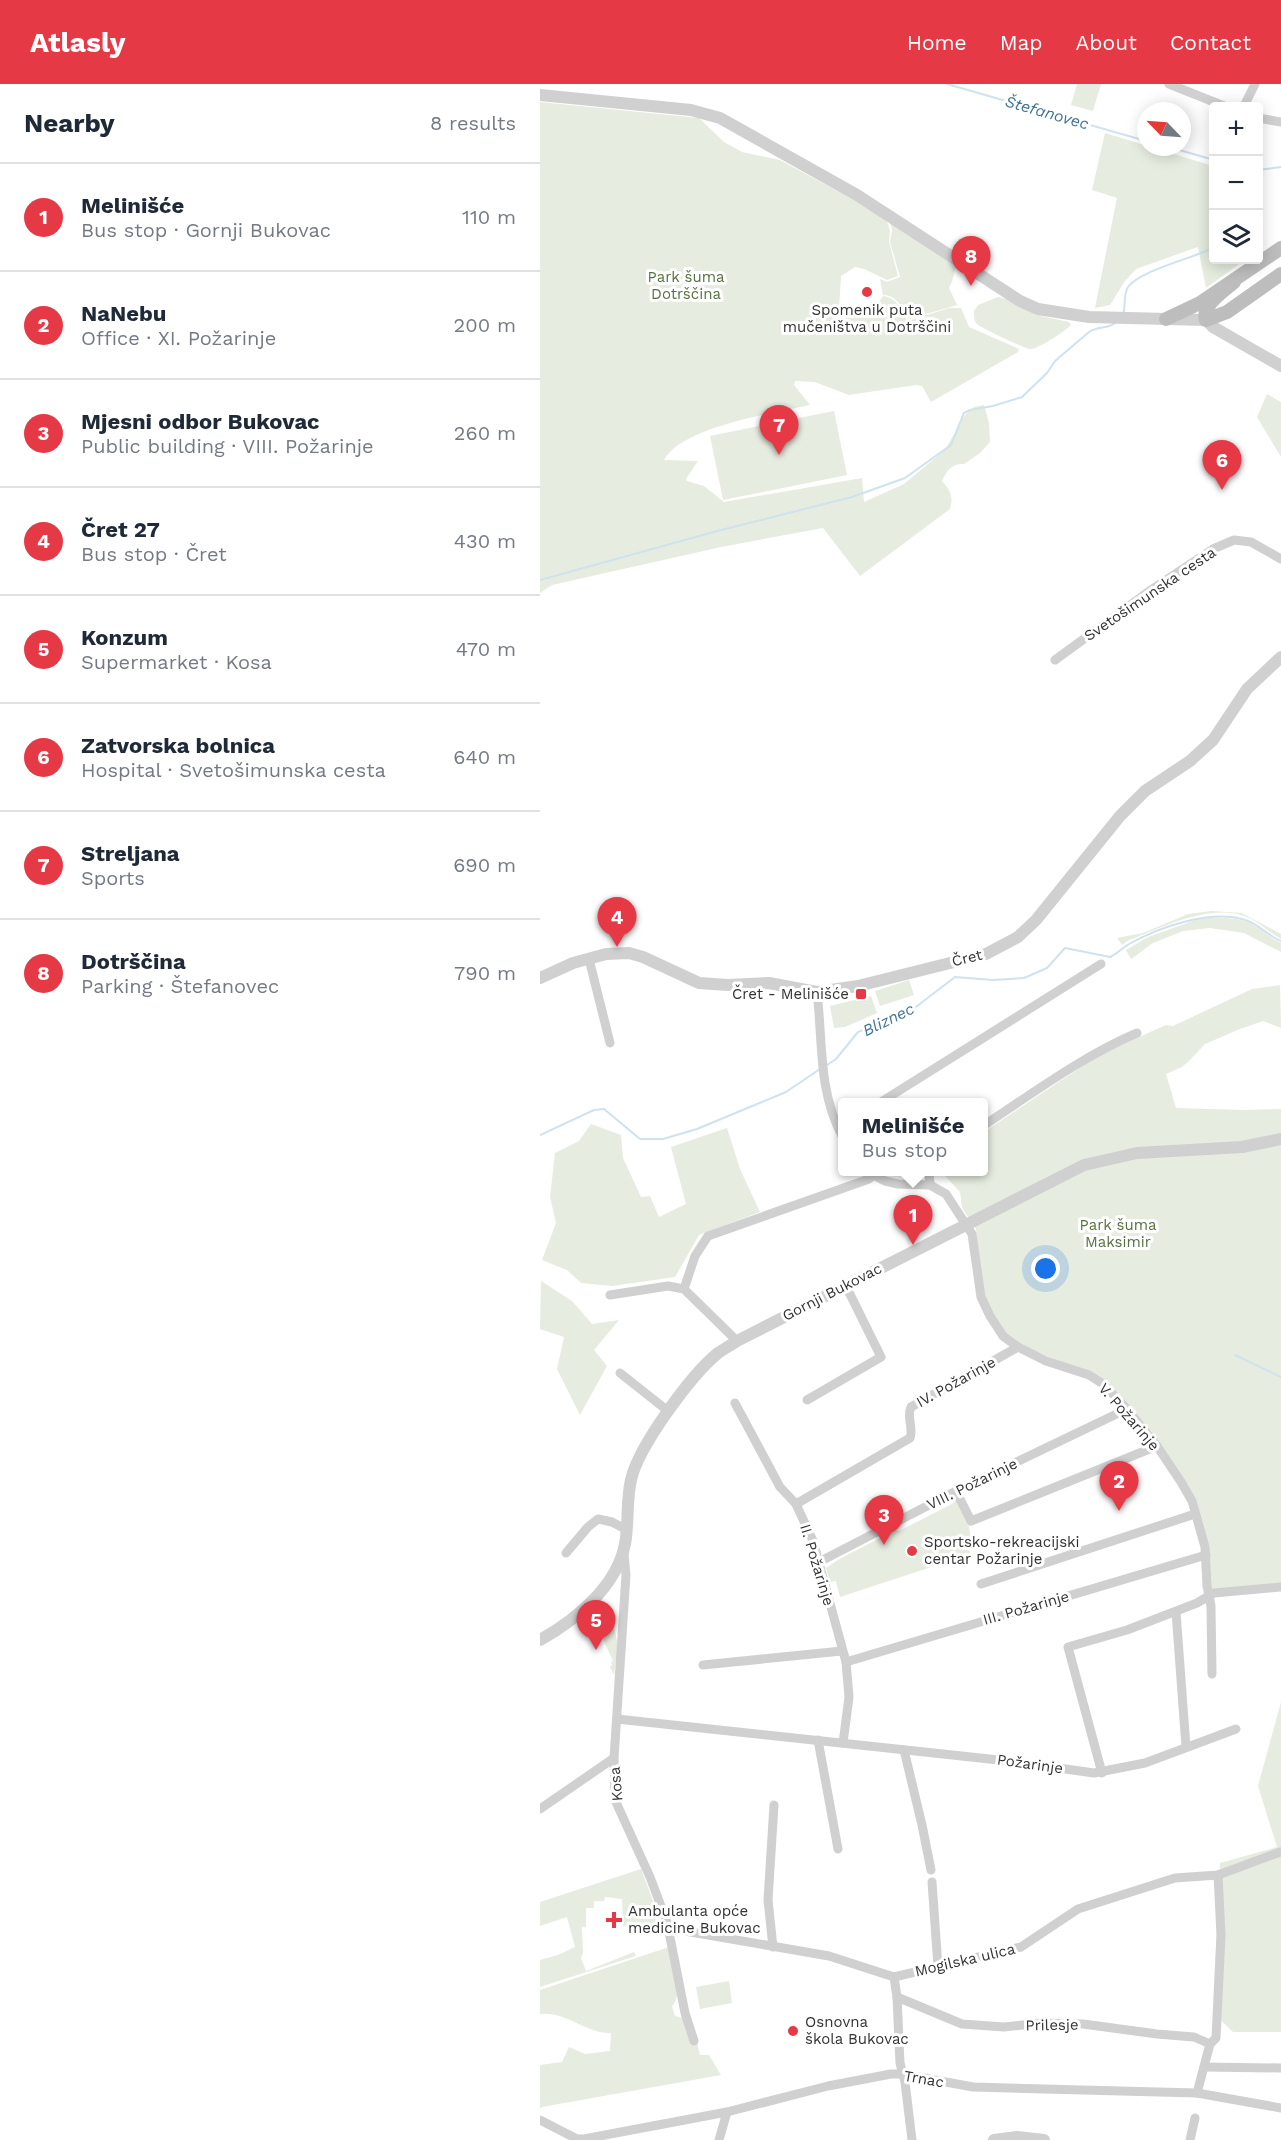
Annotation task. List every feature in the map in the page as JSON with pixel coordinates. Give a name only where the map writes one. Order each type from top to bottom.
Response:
[{"type":"main road","points":[[1166,319],[1189,310],[1281,249]]},
{"type":"main road","points":[[1233,282],[1208,307],[1204,315],[1206,320],[1227,312],[1281,274]]},
{"type":"street","points":[[1169,84],[1214,102]]},
{"type":"street","points":[[1246,102],[1256,84]]},
{"type":"street","points":[[540,95],[691,110],[720,118],[857,195],[1020,301],[1038,309],[1061,314],[1119,319],[1206,320],[1213,327],[1281,366]]},
{"type":"street","points":[[1263,119],[1281,122]]},
{"type":"street","name":"Svetošimunska cesta","points":[[1055,660],[1151,590],[1213,549],[1234,540],[1251,542],[1281,559]]},
{"type":"street","name":"Čret","points":[[542,976],[573,963],[606,954],[633,953],[699,983],[728,986],[769,983],[817,992],[858,986],[986,954],[1018,937],[1036,920],[1120,816],[1145,791],[1190,761],[1213,740],[1247,689],[1281,657]]},
{"type":"street","points":[[589,959],[610,1043]]},
{"type":"street","points":[[887,1098],[1101,964]]},
{"type":"street","points":[[817,992],[823,1081],[838,1123]]},
{"type":"street","points":[[988,1123],[1078,1065],[1116,1042],[1137,1033]]},
{"type":"street","name":"Gornji Bukovac","points":[[541,1638],[565,1624],[593,1599],[614,1571],[623,1551],[627,1530],[632,1475],[642,1455],[668,1411],[711,1360],[737,1341],[1084,1165],[1137,1153],[1242,1147],[1281,1139]]},
{"type":"street","points":[[684,1288],[695,1256],[708,1236],[869,1179],[870,1176]]},
{"type":"street","points":[[876,1176],[898,1184],[930,1185],[929,1176]]},
{"type":"street","name":"V. Požarinje","points":[[930,1185],[946,1194],[972,1234],[978,1288],[986,1309],[1004,1336],[1018,1347],[1046,1361],[1089,1375],[1103,1384],[1157,1446],[1187,1491],[1206,1556],[1207,1586],[1210,1595],[1212,1674]]},
{"type":"street","points":[[610,1295],[668,1286],[684,1288],[737,1341]]},
{"type":"street","points":[[807,1400],[881,1357],[846,1286]]},
{"type":"street","name":"IV. Požarinje","points":[[796,1504],[910,1438],[912,1432],[908,1413],[913,1406],[1018,1347]]},
{"type":"street","points":[[620,1373],[668,1411]]},
{"type":"street","name":"II. Požarinje","points":[[735,1403],[780,1487],[796,1504],[810,1531],[846,1662],[849,1697],[843,1743]]},
{"type":"street","name":"VIII. Požarinje","points":[[819,1562],[956,1491],[1127,1409]]},
{"type":"street","points":[[956,1491],[971,1521],[1157,1446]]},
{"type":"street","points":[[981,1584],[1195,1514]]},
{"type":"street","points":[[566,1553],[598,1519],[612,1522],[627,1530]]},
{"type":"street","name":"Kosa","points":[[623,1551],[626,1575],[614,1758],[615,1800],[650,1877],[669,1932],[685,2013],[694,2041]]},
{"type":"street","name":"III. Požarinje","points":[[846,1662],[1206,1556]]},
{"type":"street","points":[[1102,1773],[1068,1647],[1127,1630],[1176,1612],[1197,1604],[1214,1593],[1281,1587]]},
{"type":"street","points":[[1176,1612],[1186,1747]]},
{"type":"street","points":[[703,1665],[842,1651]]},
{"type":"street","name":"Požarinje","points":[[617,1719],[1102,1773],[1146,1762],[1236,1729]]},
{"type":"street","points":[[818,1740],[838,1849]]},
{"type":"street","points":[[904,1750],[931,1870]]},
{"type":"street","points":[[540,1809],[614,1758]]},
{"type":"street","points":[[773,1947],[768,1900],[774,1805]]},
{"type":"street","name":"Mogilska ulica","points":[[669,1932],[679,1930],[773,1947],[796,1948],[894,1977],[1021,1947],[1078,1910],[1175,1878],[1218,1875],[1280,1852]]},
{"type":"street","points":[[1197,2093],[1210,2044],[1216,2038],[1221,1935],[1218,1875]]},
{"type":"street","points":[[932,1882],[938,1967]]},
{"type":"street","points":[[894,1977],[902,2074],[912,2140]]},
{"type":"street","name":"Prilesje","points":[[897,1997],[962,2024],[1004,2027],[1040,2023],[1083,2024],[1194,2037],[1210,2044]]},
{"type":"street","points":[[1204,2067],[1281,2068]]},
{"type":"street","name":"Trnac","points":[[540,2120],[581,2139],[727,2112],[828,2086],[891,2074],[973,2087],[1197,2093],[1281,2108]]},
{"type":"street","points":[[719,2140],[727,2112]]},
{"type":"street","points":[[1190,2140],[1195,2118]]},
{"type":"street","points":[[994,2140],[1017,2137],[1044,2140]]},
{"type":"green space","points":[[1077,84],[1101,84],[1093,111],[1071,105]]},
{"type":"green space","name":"Park šuma Dotrščina","points":[[540,102],[699,118],[724,142],[742,152],[780,160],[863,205],[887,221],[890,231],[889,242],[898,276],[887,280],[855,267],[841,276],[839,309],[850,313],[865,309],[879,310],[879,302],[883,296],[888,297],[901,308],[908,321],[949,308],[961,308],[969,327],[1019,349],[1018,352],[931,402],[922,386],[916,385],[849,395],[815,382],[795,381],[794,385],[810,405],[752,417],[708,430],[674,448],[664,460],[698,461],[686,479],[687,481],[704,486],[724,502],[862,478],[864,502],[904,484],[945,450],[965,415],[974,407],[984,405],[989,423],[990,442],[980,453],[964,464],[953,466],[945,474],[942,481],[952,501],[950,509],[860,576],[823,528],[721,547],[552,585],[540,593]]},
{"type":"green space","points":[[1105,133],[1137,143],[1137,156],[1180,156],[1209,165],[1209,264],[1239,264],[1206,288],[1198,247],[1136,269],[1125,281],[1110,305],[1095,308],[1117,198],[1092,190]]},
{"type":"green space","points":[[889,217],[957,265],[949,288],[957,305],[909,319],[896,300],[883,295],[880,279],[887,282],[900,277],[890,242],[892,230]]},
{"type":"green space","points":[[998,297],[1041,316],[1069,322],[1071,325],[1039,347],[1026,348],[976,323],[974,311],[978,305]]},
{"type":"green space","points":[[1267,394],[1281,402],[1281,457],[1257,417]]},
{"type":"green space","points":[[834,411],[847,475],[723,500],[710,436]]},
{"type":"green space","points":[[1212,911],[1242,913],[1281,934],[1281,939],[1250,918],[1220,912],[1173,923],[1129,940],[1122,945],[1117,938],[1143,933],[1188,914]]},
{"type":"green space","points":[[1201,918],[1228,918],[1247,922],[1281,943],[1281,952],[1244,933],[1210,928],[1183,931],[1153,943],[1131,959],[1126,950],[1148,937]]},
{"type":"green space","points":[[909,980],[914,995],[880,1006],[875,991]]},
{"type":"green space","name":"Park šuma Maksimir","points":[[1280,985],[1281,1028],[1263,1021],[1240,1029],[1205,1044],[1182,1067],[1166,1074],[1176,1108],[1281,1109],[1281,1585],[1214,1589],[1211,1588],[1193,1497],[1117,1394],[1022,1345],[1004,1331],[985,1300],[976,1229],[962,1208],[960,1192],[945,1176],[988,1176],[988,1129],[1099,1055],[1166,1025],[1173,1026],[1252,989]]},
{"type":"green space","points":[[871,996],[877,1013],[845,1027],[834,1028],[830,1006]]},
{"type":"green space","points":[[591,1124],[621,1135],[623,1158],[641,1197],[650,1196],[659,1217],[686,1204],[671,1147],[727,1128],[740,1169],[760,1212],[699,1235],[675,1277],[612,1286],[581,1283],[567,1270],[542,1260],[556,1223],[550,1197],[555,1153],[579,1141]]},
{"type":"green space","points":[[541,1281],[572,1301],[592,1324],[619,1320],[594,1350],[607,1366],[580,1415],[557,1369],[564,1337],[540,1329]]},
{"type":"green space","name":"Sportsko-rekreacijski centar Požarinje","points":[[956,1499],[969,1529],[968,1548],[971,1554],[840,1597],[836,1581],[830,1582],[826,1568],[893,1529],[899,1531],[952,1504]]},
{"type":"green space","points":[[613,1622],[618,1646],[614,1675],[610,1667],[613,1661],[602,1637],[607,1631],[605,1625]]},
{"type":"green space","points":[[1281,1702],[1281,2032],[1233,2032],[1213,2013],[1220,1863],[1277,1847],[1258,1786]]},
{"type":"green space","points":[[641,1869],[661,1922],[623,1926],[622,1899],[605,1897],[604,1901],[594,1901],[594,1908],[586,1908],[586,1927],[582,1927],[583,1953],[581,1958],[586,1971],[634,1952],[636,1956],[540,1987],[540,1960],[575,1947],[567,1917],[540,1926],[540,1902]]},
{"type":"green space","points":[[669,1947],[677,1986],[677,1994],[672,2006],[675,2016],[683,2018],[696,2039],[700,2055],[709,2055],[721,2075],[540,2109],[540,2065],[562,2062],[569,2047],[585,2054],[610,2051],[611,2033],[593,2030],[559,2016],[540,2014],[540,1990]]},
{"type":"green space","points":[[729,1981],[732,2003],[700,2009],[696,1987]]},
{"type":"waterway","name":"Štefanovec","points":[[947,84],[1137,138]]},
{"type":"waterway","name":"Štefanovec","points":[[1191,153],[1209,159]]},
{"type":"waterway","name":"Štefanovec","points":[[1263,169],[1281,167]]},
{"type":"waterway","points":[[1123,314],[1126,290],[1134,281],[1153,271],[1208,250]]},
{"type":"waterway","points":[[540,580],[852,497],[905,478],[951,445],[964,413],[1022,397],[1047,373],[1055,361],[1089,332],[1115,323]]},
{"type":"waterway","name":"Bliznec","points":[[827,1065],[836,1059],[858,1032],[912,1010],[955,977],[993,980],[1024,978],[1047,968],[1065,948],[1110,957],[1129,944],[1155,932],[1201,918],[1231,917],[1245,920],[1281,941]]},
{"type":"waterway","name":"Bliznec","points":[[540,1135],[594,1110],[604,1109],[640,1139],[663,1139],[697,1129],[786,1092],[820,1069]]},
{"type":"waterway","points":[[1235,1355],[1281,1377]]},
{"type":"place","name":"Dotrščina","points":[[971,286]]},
{"type":"place","name":"Spomenik puta mučeništva u Dotrščini","points":[[867,292]]},
{"type":"place","name":"Streljana","points":[[779,455]]},
{"type":"place","name":"Zatvorska bolnica","points":[[1222,490]]},
{"type":"place","name":"Čret 27","points":[[617,947]]},
{"type":"place","name":"Čret - Melinišće","points":[[861,994]]},
{"type":"place","name":"Melinišće","points":[[913,1245]]},
{"type":"place","name":"NaNebu","points":[[1119,1511]]},
{"type":"place","name":"Mjesni odbor Bukovac","points":[[884,1545]]},
{"type":"place","name":"Sportsko-rekreacijski centar Požarinje","points":[[912,1551]]},
{"type":"place","name":"Konzum","points":[[596,1650]]},
{"type":"place","name":"Ambulanta opće medicine Bukovac","points":[[614,1920]]},
{"type":"place","name":"Osnovna škola Bukovac","points":[[793,2031]]}]
